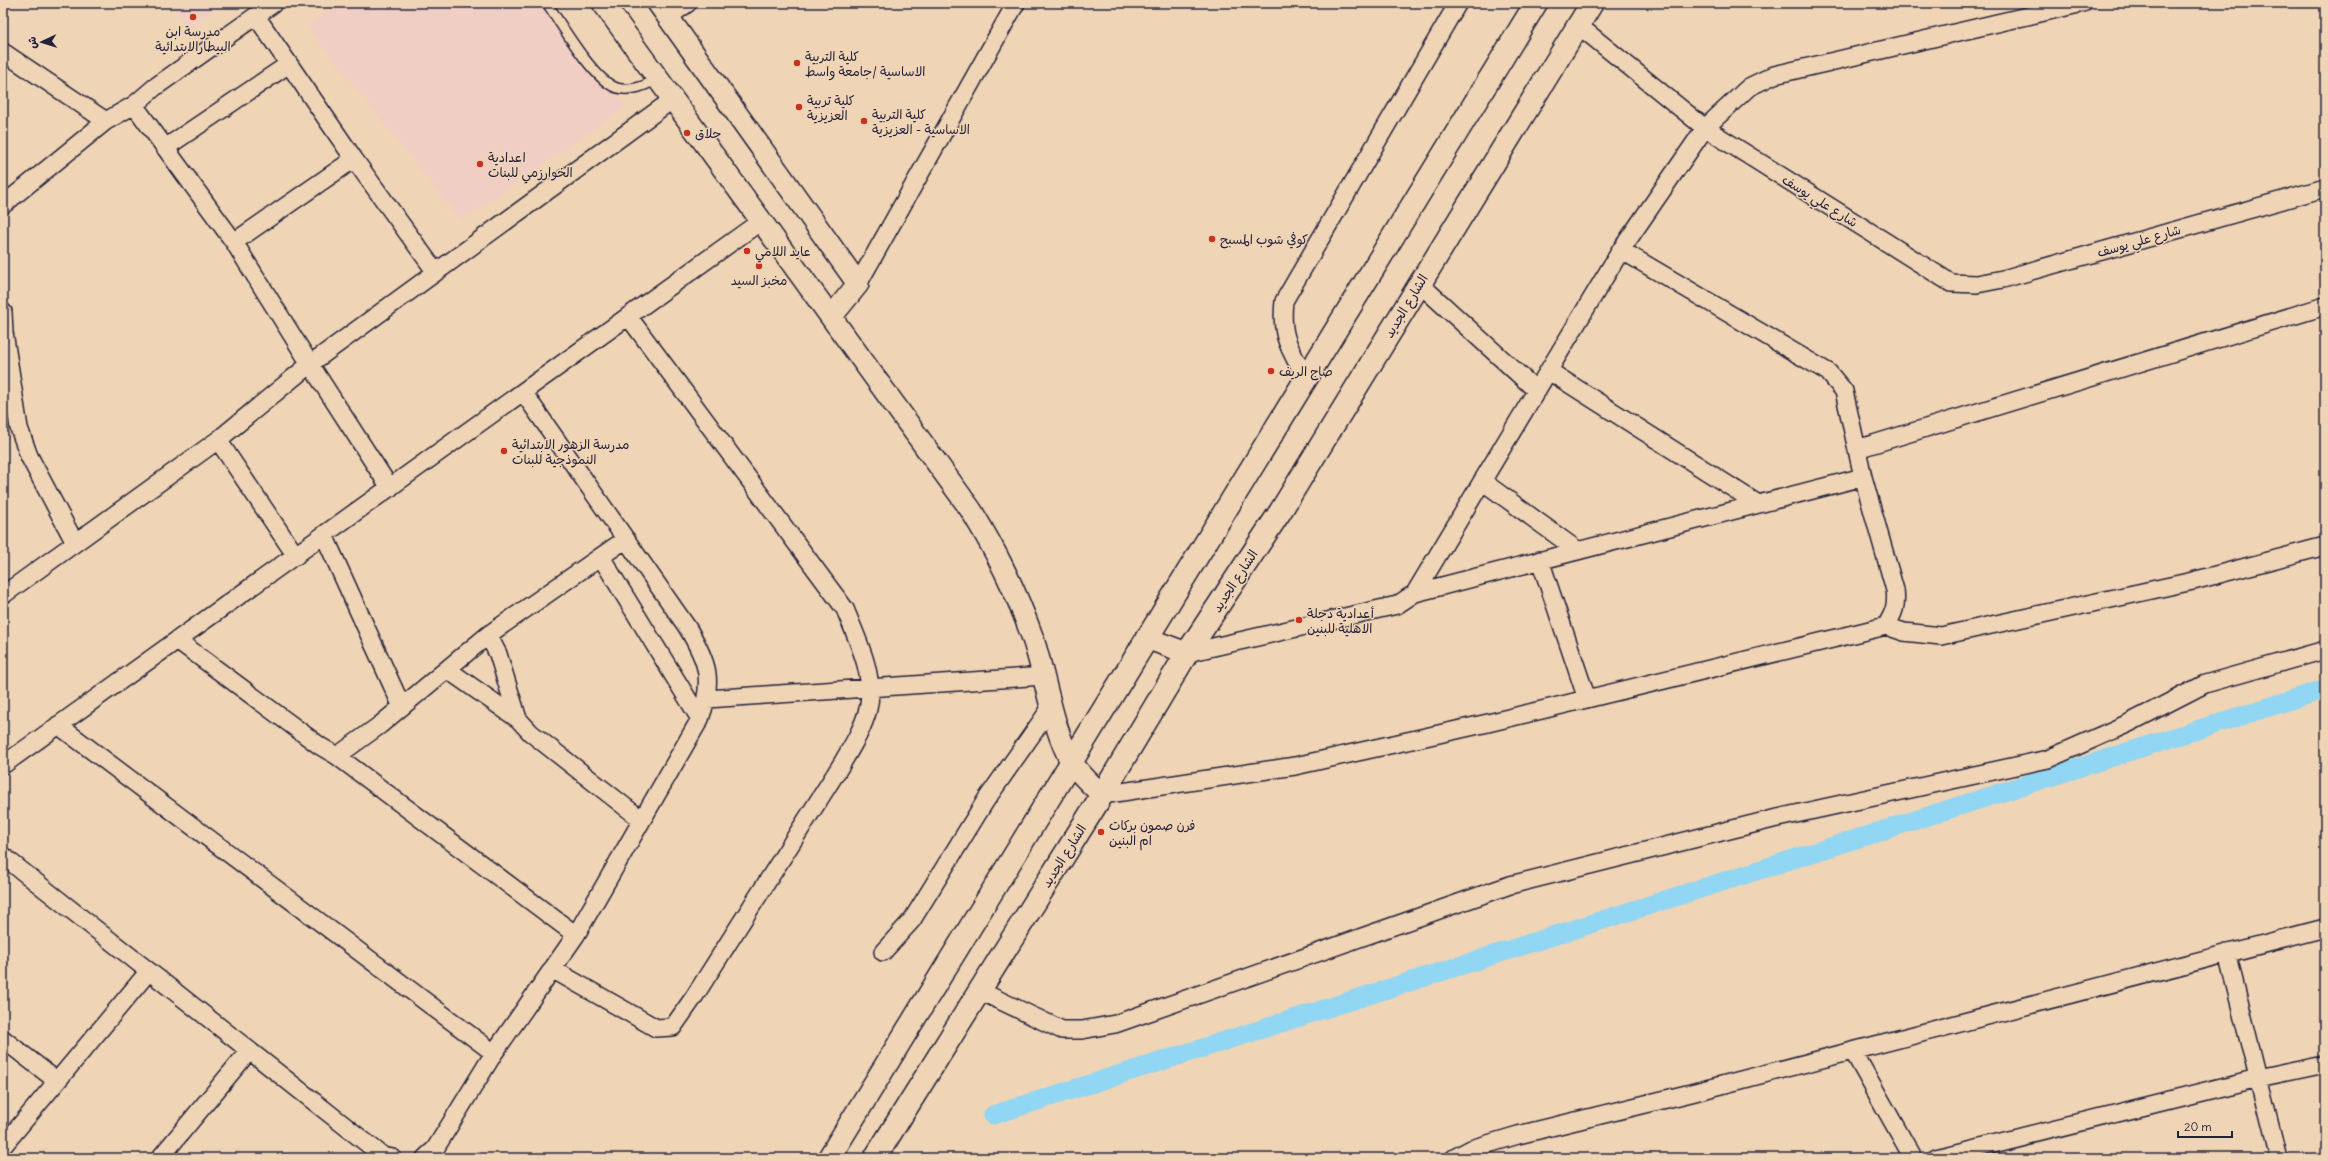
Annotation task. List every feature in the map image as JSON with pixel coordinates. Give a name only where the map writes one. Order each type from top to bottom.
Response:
[{"type":"main road","points":[[829,1158],[1536,3]]},
{"type":"main road","name":"الشارع الجديد","points":[[875,1158],[1102,795],[1187,653],[1280,512],[1592,3]]},
{"type":"street","points":[[3,205],[106,121],[134,105],[155,87],[274,3]]},
{"type":"street","points":[[603,3],[971,510],[998,553],[1012,582],[1033,638],[1052,706],[1071,762],[1102,795],[1295,766],[1587,699],[1886,626],[1904,632],[1941,636],[2193,581],[2325,546]]},
{"type":"street","points":[[688,3],[663,10],[858,284]]},
{"type":"street","points":[[831,317],[858,284],[1016,3]]},
{"type":"street","points":[[1306,379],[1285,340],[1282,320],[1284,301],[1458,3]]},
{"type":"street","points":[[1415,593],[1621,250],[1705,128],[1749,87],[1774,75],[2083,3]]},
{"type":"street","points":[[256,16],[354,159],[435,271]]},
{"type":"street","name":"شارع علي يوسف","points":[[1578,25],[1705,128],[1951,283],[1977,284],[2003,280],[2325,188]]},
{"type":"street","points":[[3,52],[106,121]]},
{"type":"street","points":[[165,148],[289,64]]},
{"type":"street","points":[[3,595],[218,440],[310,364],[435,271],[672,100]]},
{"type":"street","points":[[134,105],[234,242],[390,488]]},
{"type":"street","points":[[234,242],[354,159]]},
{"type":"street","points":[[3,765],[761,221]]},
{"type":"street","points":[[1621,250],[1828,372],[1844,391],[1863,477],[1895,590],[1896,607],[1886,626]]},
{"type":"street","points":[[1420,284],[1537,391]]},
{"type":"street","points":[[1857,449],[2325,306]]},
{"type":"street","points":[[3,312],[4,332],[19,428],[29,456],[75,543]]},
{"type":"street","points":[[552,969],[656,1028],[673,1027],[694,997],[841,765],[858,735],[868,709],[869,688],[863,651],[845,609],[628,316]]},
{"type":"street","points":[[1549,371],[1758,504]]},
{"type":"street","points":[[425,1158],[435,1149],[494,1053],[576,935],[700,719],[707,699],[707,669],[702,652],[687,627],[523,392]]},
{"type":"street","points":[[218,440],[296,556]]},
{"type":"street","points":[[1146,638],[1187,653],[1397,605],[1415,593],[1863,477]]},
{"type":"street","points":[[1482,481],[1577,550]]},
{"type":"street","points":[[324,535],[402,707]]},
{"type":"street","points":[[337,756],[402,707],[488,635],[626,539]]},
{"type":"street","points":[[601,557],[700,719]]},
{"type":"street","points":[[1540,560],[1587,699]]},
{"type":"street","points":[[488,635],[498,654],[518,719]]},
{"type":"street","points":[[177,640],[320,746],[337,756],[576,935]]},
{"type":"street","points":[[980,991],[1062,1030],[1082,1030],[1115,1024],[1510,885],[1773,819],[2048,759],[2129,723],[2205,684],[2325,650]]},
{"type":"street","points":[[448,670],[518,719],[531,733],[642,820]]},
{"type":"street","points":[[707,699],[1044,676]]},
{"type":"street","points":[[882,952],[912,920],[986,800],[1052,706]]},
{"type":"street","points":[[58,725],[494,1053]]},
{"type":"street","points":[[3,856],[383,1156],[393,1158]]},
{"type":"street","points":[[1454,1158],[1471,1149],[1518,1135],[1677,1097],[2325,928]]},
{"type":"street","points":[[2227,954],[2278,1158]]},
{"type":"street","points":[[3,1146],[149,971]]},
{"type":"street","points":[[3,1039],[57,1081]]},
{"type":"street","points":[[160,1158],[249,1051]]},
{"type":"street","points":[[1853,1051],[1913,1158]]},
{"type":"street","points":[[1936,1158],[2258,1078],[2325,1064]]},
{"type":"lane","points":[[547,3],[597,75],[617,88],[637,88],[658,79]]},
{"type":"shaded area","name":"مدرسة ابن البيطارالابتدائية","points":[[172,3],[225,3],[187,30]]},
{"type":"shaded area","name":"اعدادية الخوارزمي للبنات","points":[[339,3],[546,3],[626,107],[461,221],[307,26]]},
{"type":"waterway","points":[[993,1115],[2325,689]]},
{"type":"place","name":"مدرسة ابن البيطارالابتدائية","points":[[193,17]]},
{"type":"place","name":"كلية التربية الاساسية /جامعة واسط","points":[[797,63]]},
{"type":"place","name":"كلية تربية العزيزية","points":[[799,107]]},
{"type":"place","name":"كلية التربية الاساسية - العزيزية","points":[[864,121]]},
{"type":"place","name":"حلاق","points":[[687,133]]},
{"type":"place","name":"اعدادية الخوارزمي للبنات","points":[[480,164]]},
{"type":"place","name":"كوفي شوب المسبح","points":[[1212,239]]},
{"type":"place","name":"عايد اللامي","points":[[747,251]]},
{"type":"place","name":"مخبز السيد","points":[[759,266]]},
{"type":"place","name":"صاج الريف","points":[[1271,371]]},
{"type":"place","name":"مدرسة الزهور الابتدائية النموذجية للبنات","points":[[504,451]]},
{"type":"place","name":"أعدادية دجلة الاهلية للبنين","points":[[1299,620]]},
{"type":"place","name":"فرن صمون بركات ام البنين","points":[[1101,832]]}]
